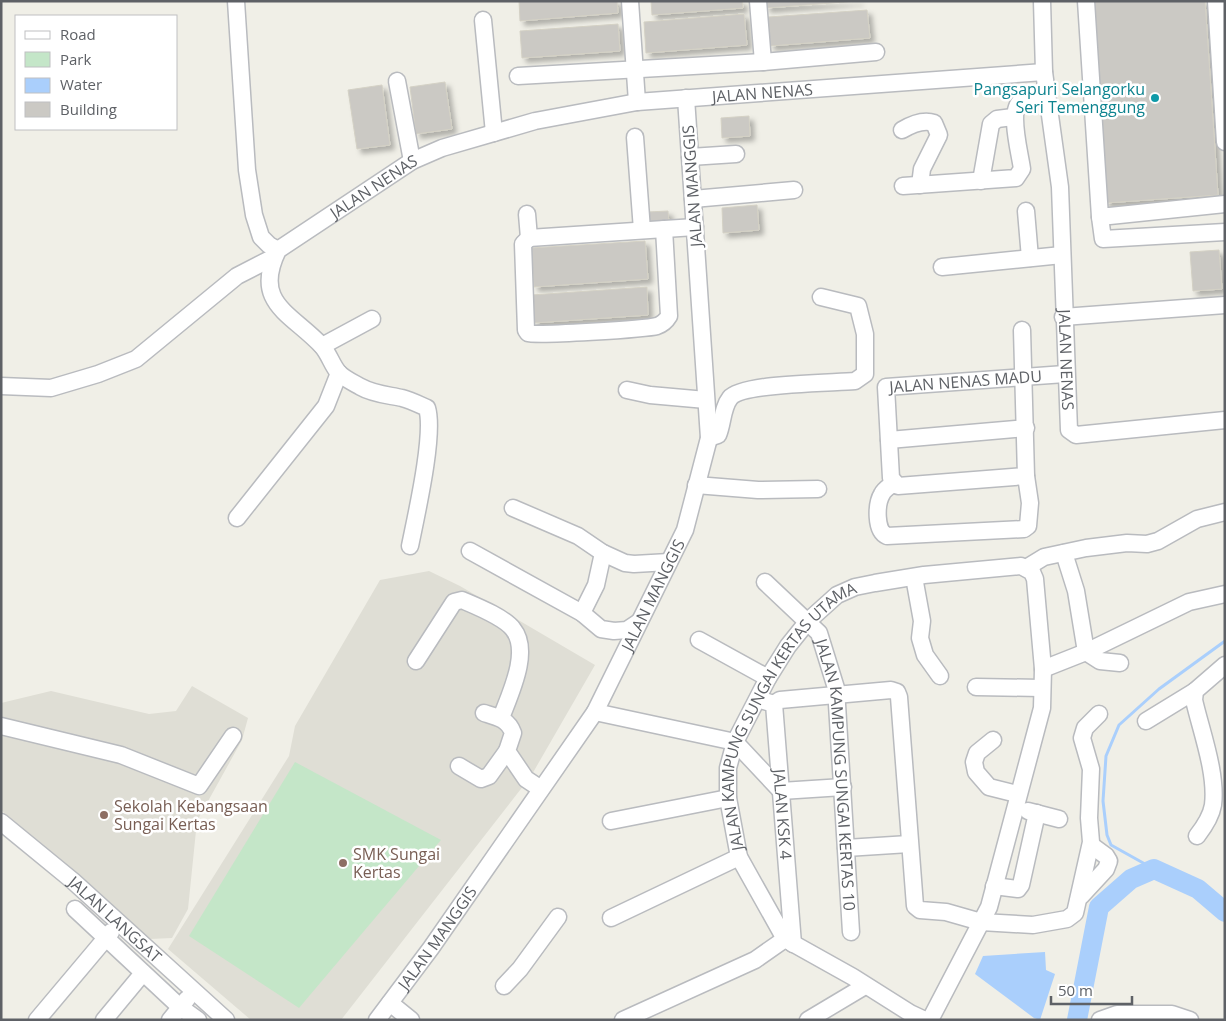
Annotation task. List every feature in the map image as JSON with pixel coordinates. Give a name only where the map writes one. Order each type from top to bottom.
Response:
[{"type":"street","points":[[236,1],[247,170],[254,215],[261,237],[276,253],[269,270],[272,296],[278,306],[322,346],[339,373],[361,388],[404,398],[427,408],[429,416],[428,432],[419,500],[410,546]]},
{"type":"street","points":[[630,1],[637,102]]},
{"type":"street","points":[[758,1],[763,62]]},
{"type":"street","points":[[1042,1],[1044,72]]},
{"type":"street","points":[[1086,1],[1103,240],[1225,232]]},
{"type":"street","points":[[1216,1],[1225,142]]},
{"type":"street","points":[[482,20],[494,133]]},
{"type":"street","points":[[518,76],[763,62],[876,52]]},
{"type":"street","name":"JALAN NENAS","points":[[1,386],[51,388],[98,374],[136,359],[236,276],[276,253],[412,161],[442,148],[535,121],[637,102],[1044,72],[1060,187],[1065,374],[1069,430],[1076,435],[1225,420]]},
{"type":"street","points":[[397,81],[412,161]]},
{"type":"street","points":[[903,186],[1016,178],[1022,169],[1013,117],[1016,108],[1022,101],[1047,94]]},
{"type":"street","name":"JALAN MANGGIS","points":[[377,1020],[431,948],[595,712],[685,530],[709,438],[686,98]]},
{"type":"street","points":[[982,181],[991,124],[997,119],[1013,117]]},
{"type":"street","points":[[902,130],[913,124],[928,121],[934,123],[939,135],[922,169],[920,185]]},
{"type":"street","points":[[635,137],[642,230]]},
{"type":"street","points":[[690,158],[736,154]]},
{"type":"street","points":[[693,199],[794,190]]},
{"type":"street","points":[[1100,216],[1225,204]]},
{"type":"street","points":[[1026,212],[1030,258]]},
{"type":"street","points":[[527,214],[529,238]]},
{"type":"street","points":[[664,229],[669,316],[665,322],[656,326],[637,328],[528,333],[526,330],[523,244],[529,238],[642,230],[695,227]]},
{"type":"street","points":[[942,267],[1062,255]]},
{"type":"street","points":[[709,438],[718,435],[729,399],[736,393],[755,388],[855,381],[865,374],[865,334],[858,306],[821,298]]},
{"type":"street","points":[[1063,317],[1225,305]]},
{"type":"street","points":[[322,346],[372,319]]},
{"type":"street","points":[[1022,330],[1026,476],[1030,518],[1028,526],[1024,528],[894,537],[882,534],[879,528],[878,504],[884,491],[894,483],[898,486],[1026,476]]},
{"type":"street","points":[[237,518],[326,406],[339,373]]},
{"type":"street","name":"JALAN NENAS MADU","points":[[894,483],[891,478],[886,387],[1065,374]]},
{"type":"street","points":[[627,390],[650,396],[706,400]]},
{"type":"street","points":[[889,440],[1026,428]]},
{"type":"street","points":[[696,485],[762,497],[818,489]]},
{"type":"street","points":[[513,508],[578,536],[603,554],[634,564],[669,562]]},
{"type":"street","name":"JALAN KAMPUNG SUNGAI KERTAS UTAMA","points":[[789,941],[739,857],[728,798],[728,768],[734,742],[756,698],[788,646],[808,621],[837,595],[855,587],[914,577],[1026,568],[1044,557],[1064,552],[1127,543],[1147,544],[1158,541],[1197,519],[1225,512]]},
{"type":"street","points":[[470,550],[582,613],[602,629],[626,630],[640,622]]},
{"type":"street","points":[[1064,552],[1076,591],[1086,652],[1100,661],[1120,663]]},
{"type":"street","points":[[582,613],[596,585],[603,554]]},
{"type":"street","points":[[930,1020],[989,907],[1042,708],[1043,668],[1035,579],[1032,572],[1026,568]]},
{"type":"street","points":[[914,577],[922,621],[920,638],[925,655],[940,676]]},
{"type":"street","name":"JALAN KAMPUNG SUNGAI KERTAS 10","points":[[764,582],[819,633],[836,695],[851,932]]},
{"type":"street","points":[[1043,668],[1086,652],[1189,602],[1225,594]]},
{"type":"street","points":[[416,661],[454,602],[462,600],[500,619],[513,628],[520,642],[514,683],[501,718]]},
{"type":"street","points":[[700,640],[768,678]]},
{"type":"street","points":[[1146,721],[1195,691],[1225,665]]},
{"type":"street","points":[[976,687],[1041,688]]},
{"type":"street","points":[[756,698],[774,704],[780,700],[892,690],[897,692],[899,697],[915,906],[920,910],[946,912],[981,922],[1033,925],[1067,919],[1076,913],[1080,896],[1106,869],[1109,861],[1106,856],[1091,845],[1089,818],[1091,769],[1088,753],[1082,738],[1085,728],[1099,714]]},
{"type":"street","points":[[1195,691],[1194,700],[1213,782],[1213,806],[1208,822],[1198,836]]},
{"type":"street","name":"JALAN KSK 4","points":[[774,704],[789,941]]},
{"type":"street","points":[[595,712],[734,742],[781,791],[842,786]]},
{"type":"street","points":[[459,766],[485,779],[507,751],[513,733],[510,726],[501,718],[484,713]]},
{"type":"street","points":[[1,726],[121,756],[199,786],[233,736]]},
{"type":"street","points":[[993,740],[977,753],[974,762],[976,772],[989,787],[1037,813],[1060,819]]},
{"type":"street","points":[[507,751],[526,779],[541,789]]},
{"type":"street","points":[[611,821],[728,798]]},
{"type":"street","points":[[994,886],[1013,890],[1018,889],[1021,885],[1037,813]]},
{"type":"street","name":"JALAN LANGSAT","points":[[1,822],[73,881],[118,924],[226,1020]]},
{"type":"street","points":[[846,848],[909,844]]},
{"type":"street","points":[[611,918],[739,857]]},
{"type":"street","points":[[74,909],[143,974],[175,1014],[198,1020]]},
{"type":"street","points":[[504,986],[520,969],[558,917]]},
{"type":"street","points":[[36,1020],[118,924]]},
{"type":"street","points":[[623,1020],[755,960],[789,941],[925,1020]]},
{"type":"street","points":[[104,1020],[143,974]]},
{"type":"street","points":[[808,1020],[865,986]]},
{"type":"street","points":[[175,1014],[193,991]]},
{"type":"street","points":[[390,1003],[411,1020]]},
{"type":"street","points":[[1100,1020],[1117,1014],[1172,1014],[1190,1020]]},
{"type":"shaded area","name":"SMK Sungai Kertas","points":[[429,571],[460,586],[595,665],[531,776],[341,1020],[251,1020],[168,949],[289,756],[295,726],[380,580]]},
{"type":"shaded area","name":"Sekolah Kebangsaan Sungai Kertas","points":[[192,686],[248,718],[242,740],[197,821],[188,909],[172,938],[150,939],[1,810],[1,703],[51,691],[149,714],[176,711]]},
{"type":"green space","points":[[295,762],[441,840],[299,1008],[189,936]]},
{"type":"water","points":[[1045,952],[1046,970],[1055,974],[1040,1020],[1034,1018],[975,974],[983,956]]},
{"type":"building","points":[[519,1],[617,1],[618,13],[520,21]]},
{"type":"building","points":[[651,1],[742,1],[743,8],[652,15]]},
{"type":"building","points":[[765,1],[859,1],[766,8]]},
{"type":"building","name":"Pangsapuri Selangorku Seri Temenggung","points":[[1092,1],[1205,1],[1218,195],[1105,203]]},
{"type":"building","points":[[867,10],[870,38],[770,46],[768,17]]},
{"type":"building","points":[[744,14],[747,45],[646,53],[644,22]]},
{"type":"building","points":[[618,24],[620,51],[522,58],[520,31]]},
{"type":"building","points":[[445,82],[452,129],[416,134],[410,87]]},
{"type":"building","points":[[382,85],[390,145],[357,149],[348,90]]},
{"type":"building","points":[[749,116],[750,136],[722,138],[721,118]]},
{"type":"building","points":[[757,205],[759,230],[723,233],[722,208]]},
{"type":"building","points":[[668,211],[669,225],[648,226],[647,212]]},
{"type":"building","points":[[645,241],[648,279],[534,287],[531,248]]},
{"type":"building","points":[[1219,250],[1222,289],[1193,291],[1190,252]]},
{"type":"building","points":[[647,287],[648,315],[533,323],[531,295]]},
{"type":"waterway","points":[[1154,869],[1111,845],[1107,835],[1103,801],[1106,756],[1119,725],[1159,689],[1225,641]]},
{"type":"waterway","points":[[1077,1020],[1099,907],[1131,879],[1154,869],[1198,889],[1225,912]]},
{"type":"place","name":"Pangsapuri Selangorku Seri Temenggung","points":[[1155,98]]},
{"type":"place","name":"Sekolah Kebangsaan Sungai Kertas","points":[[104,815]]},
{"type":"place","name":"SMK Sungai Kertas","points":[[343,863]]}]
